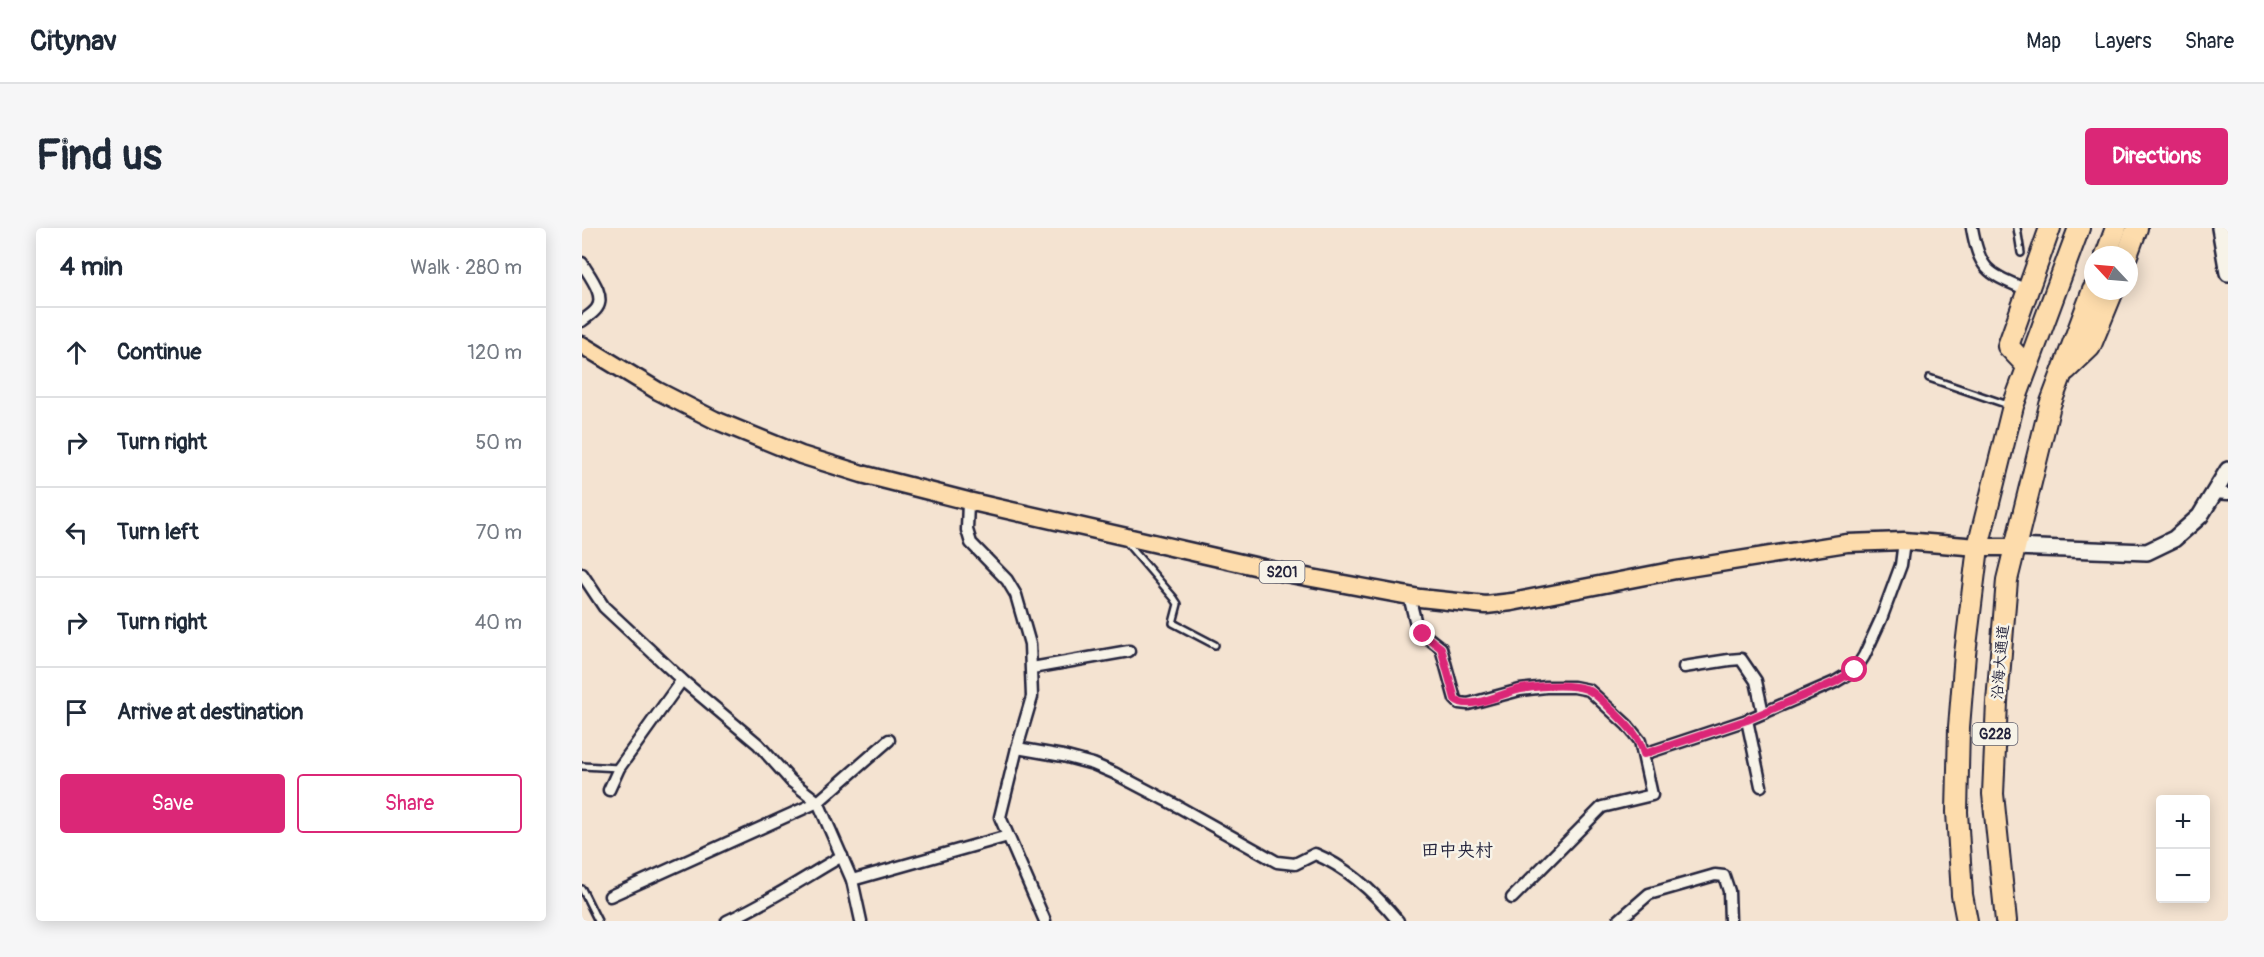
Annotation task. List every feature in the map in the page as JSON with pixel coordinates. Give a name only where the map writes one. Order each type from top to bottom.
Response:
[{"type":"highway","points":[[2026,365],[2008,346],[2050,228]]},
{"type":"highway","name":"G228","points":[[1967,921],[1962,895],[1957,812],[1959,727],[1978,547],[2013,406],[2026,365],[2079,228]]},
{"type":"highway","points":[[2109,246],[2116,228]]},
{"type":"highway","points":[[2130,246],[2137,228]]},
{"type":"highway","name":"G228","points":[[2014,547],[2050,405],[2089,300]]},
{"type":"highway","points":[[2062,374],[2090,347],[2109,300]]},
{"type":"highway","name":"沿海大通道","points":[[2007,921],[1993,794],[1997,702],[2007,580],[2014,547]]},
{"type":"main road","points":[[2220,228],[2228,273]]},
{"type":"main road","name":"S201","points":[[582,345],[676,400],[746,434],[842,468],[968,501],[1285,573],[1409,596],[1470,604],[1512,602],[1676,570],[1821,546],[1904,541],[1978,547],[2014,547]]},
{"type":"main road","points":[[2014,547],[2147,552],[2174,539],[2221,494],[2228,470]]},
{"type":"street","points":[[1972,228],[1976,252],[1983,265],[1993,275],[2027,290]]},
{"type":"street","points":[[582,263],[598,291],[600,300],[598,307],[582,321]]},
{"type":"street","points":[[968,501],[967,530],[970,543],[1007,580],[1016,595],[1030,644],[1032,697],[1000,817],[1045,921]]},
{"type":"street","points":[[1644,754],[1747,720],[1835,682],[1855,670],[1881,619],[1901,565],[1904,541]]},
{"type":"street","points":[[582,574],[604,607],[682,680],[758,744],[791,781],[818,802],[852,880],[861,921]]},
{"type":"street","points":[[1409,596],[1416,624],[1423,634],[1441,648],[1455,699],[1459,703],[1468,704],[1529,689],[1574,687],[1589,690],[1627,725],[1640,741],[1652,795],[1602,807],[1512,897]]},
{"type":"street","points":[[1032,668],[1129,651]]},
{"type":"street","points":[[1684,667],[1741,659],[1756,681],[1763,713]]},
{"type":"street","points":[[609,790],[619,768],[682,680]]},
{"type":"street","points":[[1747,720],[1761,786]]},
{"type":"street","points":[[610,896],[818,802],[888,740]]},
{"type":"street","points":[[1017,748],[1063,756],[1093,764],[1114,773],[1277,862],[1295,864],[1315,854],[1331,861],[1375,893],[1398,921]]},
{"type":"street","points":[[852,880],[1008,836]]},
{"type":"street","points":[[727,921],[759,907],[773,896],[842,856]]},
{"type":"street","points":[[1618,921],[1649,894],[1715,875],[1724,876],[1729,891],[1730,921]]},
{"type":"lane","points":[[2017,228],[2021,253]]},
{"type":"lane","points":[[1929,378],[2013,406]]},
{"type":"lane","points":[[1120,535],[1178,604],[1173,623],[1215,645]]},
{"type":"lane","points":[[582,766],[619,768]]},
{"type":"lane","points":[[582,889],[598,921]]},
{"type":"district","name":"田中央村","points":[[1457,850]]},
{"type":"route","points":[[1423,634],[1441,648],[1455,699],[1459,703],[1468,704],[1520,690],[1546,687],[1574,687],[1589,690],[1627,725],[1640,741],[1644,754],[1747,720],[1835,682],[1855,670]]}]
